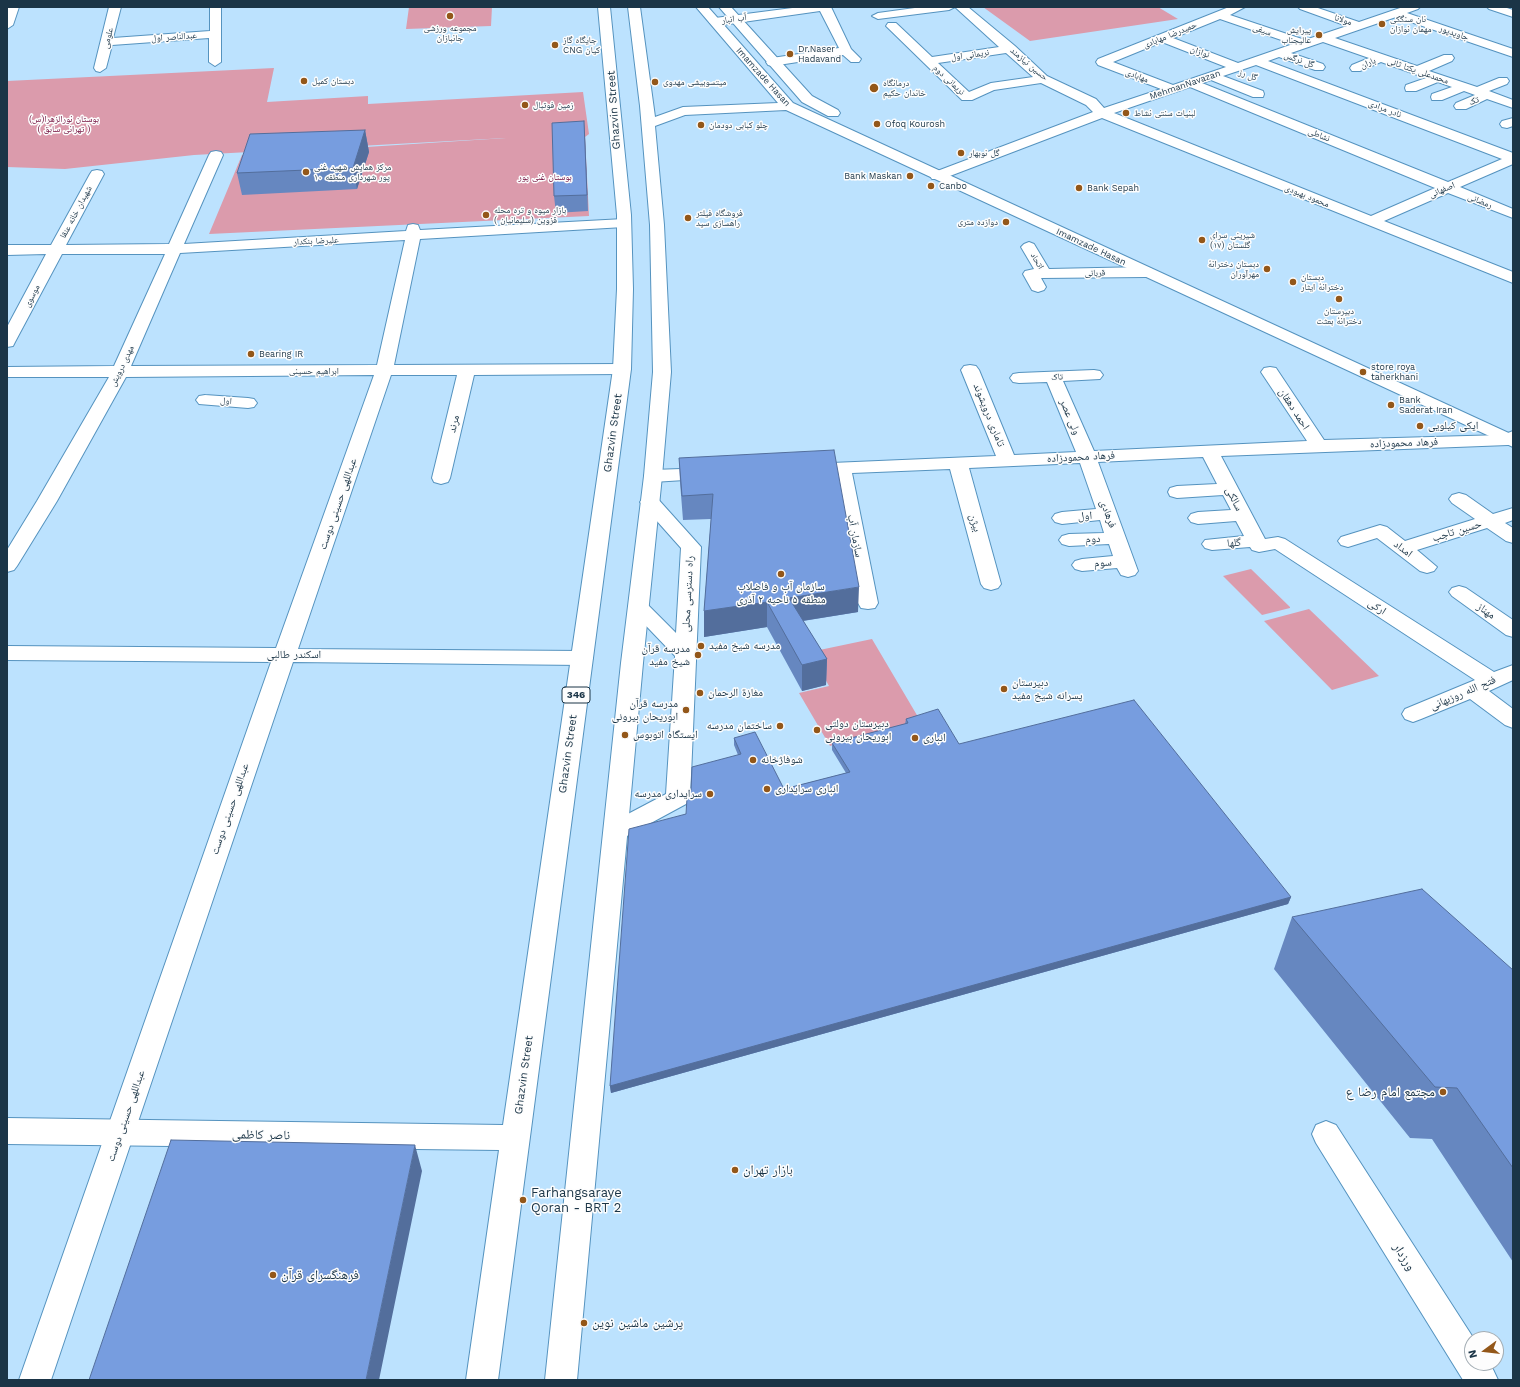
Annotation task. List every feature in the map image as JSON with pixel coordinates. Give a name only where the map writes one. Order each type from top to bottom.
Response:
[{"type":"street","points":[[7,25],[13,7]]},
{"type":"street","name":"علومی","points":[[100,68],[115,7]]},
{"type":"street","name":"Ghazvin Street","points":[[482,1380],[622,369],[625,289],[624,219],[604,7]]},
{"type":"street","points":[[561,1380],[638,607],[653,476],[662,372],[657,225],[648,114],[634,7]]},
{"type":"street","name":"Imamzade Hasan","points":[[702,7],[788,106],[938,168],[1146,272],[1511,439]]},
{"type":"street","name":"Imamzade Hasan","points":[[725,7],[772,62],[807,99],[819,107],[892,140]]},
{"type":"street","points":[[772,62],[851,55],[824,7]]},
{"type":"street","name":"آب انبار","points":[[715,22],[824,7]]},
{"type":"street","points":[[878,16],[949,7]]},
{"type":"street","name":"حسین نیازمند","points":[[962,7],[1043,79],[1091,102],[1102,113]]},
{"type":"street","name":"حمیدرضا مهابادی","points":[[1102,62],[1239,7]]},
{"type":"street","name":"مولانا","points":[[1304,7],[1360,26]]},
{"type":"street","name":"MehmanNavazan","points":[[938,168],[956,168],[1102,113],[1414,7]]},
{"type":"street","points":[[1493,7],[1513,14]]},
{"type":"street","points":[[215,62],[216,8]]},
{"type":"street","name":"جاویدپور","points":[[1395,14],[1513,53]]},
{"type":"street","name":"سیفی","points":[[1220,15],[1304,44]]},
{"type":"street","points":[[1253,26],[1271,21]]},
{"type":"street","name":"نریمانی دوم","points":[[892,26],[967,97],[991,88],[1043,79]]},
{"type":"street","name":"عبدالناصر اول","points":[[107,42],[215,34]]},
{"type":"street","name":"نوازان","points":[[1162,38],[1235,68]]},
{"type":"street","name":"محمدعلی یکتا ثانی","points":[[1323,38],[1513,104]]},
{"type":"street","name":"نریمانی اول","points":[[928,60],[1011,49]]},
{"type":"street","name":"گل نرگس","points":[[1279,53],[1319,67]]},
{"type":"street","name":"باران","points":[[1356,68],[1380,58]]},
{"type":"street","points":[[1416,71],[1448,58]]},
{"type":"street","name":"نادر مرادی","points":[[1257,61],[1513,159]]},
{"type":"street","name":"مهابادی","points":[[1102,62],[1173,89]]},
{"type":"street","points":[[1133,74],[1152,66]]},
{"type":"street","name":"گل رز","points":[[1235,68],[1251,76]]},
{"type":"street","points":[[1212,76],[1258,94]]},
{"type":"street","points":[[1411,88],[1437,78]]},
{"type":"street","name":"تک","points":[[1461,106],[1503,81]]},
{"type":"street","name":"نشاطی","points":[[1190,83],[1448,188]]},
{"type":"street","points":[[1437,97],[1463,87]]},
{"type":"street","points":[[648,114],[746,101],[765,97],[774,90]]},
{"type":"street","points":[[648,114],[788,106]]},
{"type":"street","name":"محمود بهبودی","points":[[1102,113],[1513,278]]},
{"type":"street","name":"مهدی درویش","points":[[7,566],[47,501],[120,372],[216,155]]},
{"type":"street","name":"اصفهانی","points":[[1371,221],[1513,159]]},
{"type":"street","name":"شهیدان خانه‌ عنقا","points":[[56,250],[96,174]]},
{"type":"street","name":"رمضانی","points":[[1448,188],[1513,214]]},
{"type":"street","name":"علیرضا بنکدار","points":[[7,250],[56,250],[177,245],[624,219]]},
{"type":"street","name":"عبداللهی حسینی دوست","points":[[35,1380],[249,756],[384,371],[413,232]]},
{"type":"street","name":"اتحاد","points":[[1029,247],[1041,280]]},
{"type":"street","name":"موسوی","points":[[7,342],[56,250]]},
{"type":"street","name":"قربانی","points":[[1041,280],[1146,272]]},
{"type":"street","name":"ابراهیم حسینی","points":[[7,372],[622,369]]},
{"type":"street","name":"مرند","points":[[441,478],[467,370]]},
{"type":"street","name":"تاماری درویشوند","points":[[970,370],[1007,460]]},
{"type":"street","name":"احمد دهقان","points":[[1270,372],[1319,446]]},
{"type":"street","name":"تاک","points":[[1019,378],[1094,375]]},
{"type":"street","name":"ولی عصر","points":[[1053,377],[1087,457]]},
{"type":"street","name":"اول","points":[[205,400],[248,403]]},
{"type":"street","name":"فرهاد محمودزاده","points":[[795,470],[1319,446],[1511,439]]},
{"type":"street","name":"سالکی","points":[[1210,452],[1257,544]]},
{"type":"street","name":"فرهادی","points":[[1087,457],[1126,566]]},
{"type":"street","name":"بیژن","points":[[958,463],[991,584]]},
{"type":"street","name":"سازمان آب","points":[[842,468],[868,603]]},
{"type":"street","points":[[653,476],[724,474]]},
{"type":"street","points":[[1177,492],[1229,489]]},
{"type":"street","points":[[1460,499],[1513,537]]},
{"type":"street","name":"راه دسترسی محلی","points":[[616,830],[678,798],[691,547],[650,502]]},
{"type":"street","name":"اول","points":[[1062,518],[1108,514]]},
{"type":"street","name":"حسین تاجب","points":[[1401,548],[1513,514]]},
{"type":"street","points":[[1198,518],[1242,515]]},
{"type":"street","name":"امداد","points":[[1348,541],[1380,532],[1427,567]]},
{"type":"street","name":"دوم","points":[[1069,540],[1116,538]]},
{"type":"street","name":"گلها","points":[[1212,544],[1257,544]]},
{"type":"street","name":"ارکی","points":[[1257,544],[1278,544],[1492,681]]},
{"type":"street","name":"سوم","points":[[1082,565],[1126,566]]},
{"type":"street","name":"مهناز","points":[[1459,592],[1513,630]]},
{"type":"street","name":"راه دسترسی محلی","points":[[638,607],[685,654]]},
{"type":"street","name":"اسکندر طالبی","points":[[7,653],[582,658]]},
{"type":"street","name":"فتح الله روزبهانی","points":[[1413,714],[1513,672]]},
{"type":"street","points":[[1472,689],[1513,720]]},
{"type":"street","name":"ناصر کاظمی","points":[[7,1131],[515,1138]]},
{"type":"street","name":"ورزدار","points":[[1326,1134],[1482,1380]]},
{"type":"green space","name":"مجموعه ورزشی جانبازان","points":[[409,7],[492,7],[491,26],[406,29]]},
{"type":"green space","points":[[983,7],[1158,7],[1178,19],[1030,41]]},
{"type":"green space","points":[[274,68],[267,102],[368,96],[368,104],[583,92],[589,134],[585,137],[589,216],[209,234],[242,155],[506,138],[194,155],[65,169],[7,167],[7,81]]},
{"type":"green space","points":[[1251,569],[1290,608],[1262,615],[1223,576]]},
{"type":"green space","points":[[1309,609],[1379,676],[1332,690],[1264,621]]},
{"type":"green space","points":[[872,639],[921,722],[830,746],[799,693],[829,686],[810,652]]},
{"type":"building","points":[[584,121],[587,195],[554,196],[552,123]]},
{"type":"building","points":[[365,130],[353,168],[237,173],[250,134]]},
{"type":"building","name":"سازمان آب و فاضلاب منطقه ۵ ناحیه ۲ آذری","points":[[834,450],[859,587],[789,598],[827,659],[802,665],[767,602],[704,611],[713,494],[682,496],[679,458]]},
{"type":"building","points":[[1134,700],[1291,897],[610,1086],[629,829],[686,814],[687,798],[691,791],[692,767],[741,754],[734,738],[755,732],[784,789],[850,772],[832,743],[908,723],[906,719],[938,709],[959,744]]},
{"type":"building","points":[[1422,889],[1513,970],[1513,1168],[1457,1088],[1435,1087],[1292,917]]},
{"type":"building","name":"فرهنگسرای قرآن","points":[[171,1140],[415,1145],[366,1380],[89,1380]]},
{"type":"place","name":"مجموعه ورزشی جانبازان","points":[[450,16]]},
{"type":"place","name":"نان سنگکی مهمان‌ نوازان","points":[[1382,24]]},
{"type":"place","name":"پیرایش عالیجناب","points":[[1319,35]]},
{"type":"place","name":"جایگاه گاز CNG کیان","points":[[555,45]]},
{"type":"place","name":"Dr.Naser Hadavand","points":[[790,54]]},
{"type":"place","name":"دبستان کمیل","points":[[304,81]]},
{"type":"place","name":"میتسوبیشی مهدوی","points":[[655,82]]},
{"type":"place","name":"درمانگاه خاندان حکیم","points":[[874,88]]},
{"type":"place","name":"زمین فوتبال","points":[[525,105]]},
{"type":"place","name":"لبنیات سنتی نشاط","points":[[1126,113]]},
{"type":"place","name":"Ofoq Kourosh","points":[[877,124]]},
{"type":"place","name":"چلو کبابی دودمان","points":[[701,125]]},
{"type":"place","name":"گل نوبهار","points":[[961,153]]},
{"type":"place","name":"مرکز همایش شهید غنی پور شهرداری منطقه ۱۰","points":[[306,172]]},
{"type":"place","name":"Bank Maskan","points":[[910,176]]},
{"type":"place","name":"Canbo","points":[[931,186]]},
{"type":"place","name":"Bank Sepah","points":[[1079,188]]},
{"type":"place","name":"بازار میوه و تره محله قزوین (سلیمانیان )","points":[[486,215]]},
{"type":"place","name":"فروشگاه فیلتر راهسازی سید","points":[[688,218]]},
{"type":"place","name":"دوازده متری","points":[[1006,222]]},
{"type":"place","name":"شیرینی سرای گلستان (۱۷)","points":[[1202,240]]},
{"type":"place","name":"دبستان دخترانهٔ مهرآوران","points":[[1267,269]]},
{"type":"place","name":"دبستان دخترانهٔ ایثار","points":[[1293,282]]},
{"type":"place","name":"دبیرستان دخترانهٔ بعثت","points":[[1339,299]]},
{"type":"place","name":"Bearing IR","points":[[251,354]]},
{"type":"place","name":"store roya taherkhani","points":[[1363,372]]},
{"type":"place","name":"Bank Saderat Iran","points":[[1391,405]]},
{"type":"place","name":"ایکی کیلویی","points":[[1420,426]]},
{"type":"place","name":"سازمان آب و فاضلاب منطقه ۵ ناحیه ۲ آذری","points":[[781,574]]},
{"type":"place","name":"مدرسه شیخ مفید","points":[[701,646]]},
{"type":"place","name":"مدرسه قرآن شیخ مفید","points":[[698,655]]},
{"type":"place","name":"دبیرستان پسرانه شیخ مفید","points":[[1004,689]]},
{"type":"place","name":"مغازة الرحمان","points":[[700,693]]},
{"type":"place","name":"مدرسه قرآن ابوریحان بیرونی","points":[[686,710]]},
{"type":"place","name":"ساختمان مدرسه","points":[[780,726]]},
{"type":"place","name":"دبیرستان دولتی ابوریحان بیرونی","points":[[817,730]]},
{"type":"place","name":"ایستگاه اتوبوس","points":[[625,735]]},
{"type":"place","name":"انباری","points":[[915,738]]},
{"type":"place","name":"شوفاژخانه","points":[[753,760]]},
{"type":"place","name":"انباری سرایداری","points":[[767,789]]},
{"type":"place","name":"سرایداری مدرسه","points":[[710,794]]},
{"type":"place","name":"مجتمع امام رضا ع","points":[[1443,1092]]},
{"type":"place","name":"بازار تهران","points":[[735,1170]]},
{"type":"place","name":"Farhangsaraye Qoran - BRT 2","points":[[523,1200]]},
{"type":"place","name":"فرهنگسرای قرآن","points":[[273,1275]]},
{"type":"place","name":"پرشین ماشین نوین","points":[[584,1323]]},
{"type":"park label","name":"بوستان نورالزهرا(س) ( تهرانی سابق )","points":[[64,124]]},
{"type":"park label","name":"بوستان غنی پور","points":[[545,177]]}]
